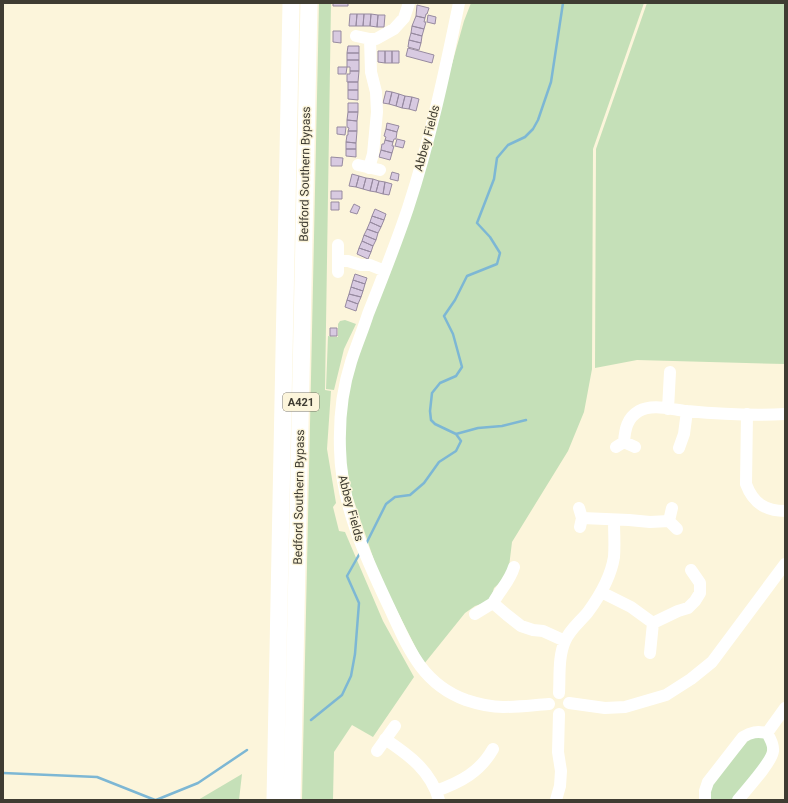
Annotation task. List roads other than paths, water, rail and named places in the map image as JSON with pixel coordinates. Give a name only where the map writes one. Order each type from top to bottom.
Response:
[{"type":"highway","name":"Bedford Southern Bypass","points":[[276,800],[290,3]]},
{"type":"highway","name":"Bedford Southern Bypass","points":[[292,800],[309,3]]},
{"type":"street","points":[[356,36],[376,39],[384,36],[394,29],[404,18],[409,3]]},
{"type":"street","name":"Abbey Fields","points":[[459,3],[423,156],[407,211],[351,362],[344,391],[340,420],[342,478],[362,547],[373,572],[407,646],[420,666],[433,681],[447,691],[474,703],[487,706],[503,707],[549,704]]},
{"type":"street","points":[[369,168],[373,154],[378,112],[376,92],[371,72],[370,39]]},
{"type":"street","points":[[338,245],[338,267],[348,261],[361,265],[370,265],[385,271]]},
{"type":"street","points":[[668,409],[670,372]]},
{"type":"street","points":[[635,448],[620,445],[630,417],[640,410],[651,407],[687,411],[785,414]]},
{"type":"street","points":[[680,448],[684,434],[687,411]]},
{"type":"street","points":[[748,414],[746,484],[749,493],[754,501],[775,511],[785,511]]},
{"type":"street","points":[[580,518],[629,520],[673,525],[672,508]]},
{"type":"street","points":[[559,693],[560,664],[565,641],[572,629],[587,614],[595,603],[601,592],[614,558],[614,520]]},
{"type":"street","points":[[569,703],[605,708],[625,707],[666,695],[691,679],[712,662],[785,564]]},
{"type":"street","points":[[475,614],[493,603],[511,576],[514,567]]},
{"type":"street","points":[[653,623],[688,608],[695,601],[700,593],[703,582],[691,570]]},
{"type":"street","points":[[601,592],[631,607],[653,623]]},
{"type":"street","points":[[493,603],[521,626],[533,630],[543,631],[565,641]]},
{"type":"street","points":[[650,653],[653,623]]},
{"type":"street","points":[[559,693],[566,696],[569,703],[565,711],[559,714]]},
{"type":"street","points":[[559,693],[552,697],[549,704],[552,710],[559,714]]},
{"type":"street","points":[[767,733],[785,708]]},
{"type":"street","points":[[557,800],[561,771],[558,752],[559,714]]},
{"type":"street","points":[[377,751],[394,726]]},
{"type":"street","points":[[705,800],[705,791],[708,782],[743,737],[751,732],[760,731],[767,733],[771,740],[773,751],[770,761],[738,800]]},
{"type":"street","points":[[385,739],[417,763],[428,775],[438,795],[468,777],[491,758]]},
{"type":"waterway","points":[[366,544],[386,504],[395,497],[410,495],[424,483],[439,462],[456,451],[461,441],[456,434],[435,424],[431,420],[430,411],[432,393],[440,383],[456,376],[462,367],[453,334],[444,316],[455,300],[467,276],[497,264],[500,253],[490,237],[477,223],[494,179],[497,158],[508,145],[525,137],[533,129],[538,120],[551,82],[563,3]]},
{"type":"waterway","points":[[456,434],[478,428],[502,426],[526,420]]},
{"type":"waterway","points":[[311,720],[342,695],[351,676],[355,654],[359,603],[347,576],[360,553]]},
{"type":"waterway","points":[[156,800],[198,783],[247,750]]},
{"type":"waterway","points":[[3,773],[97,777],[155,800]]}]
